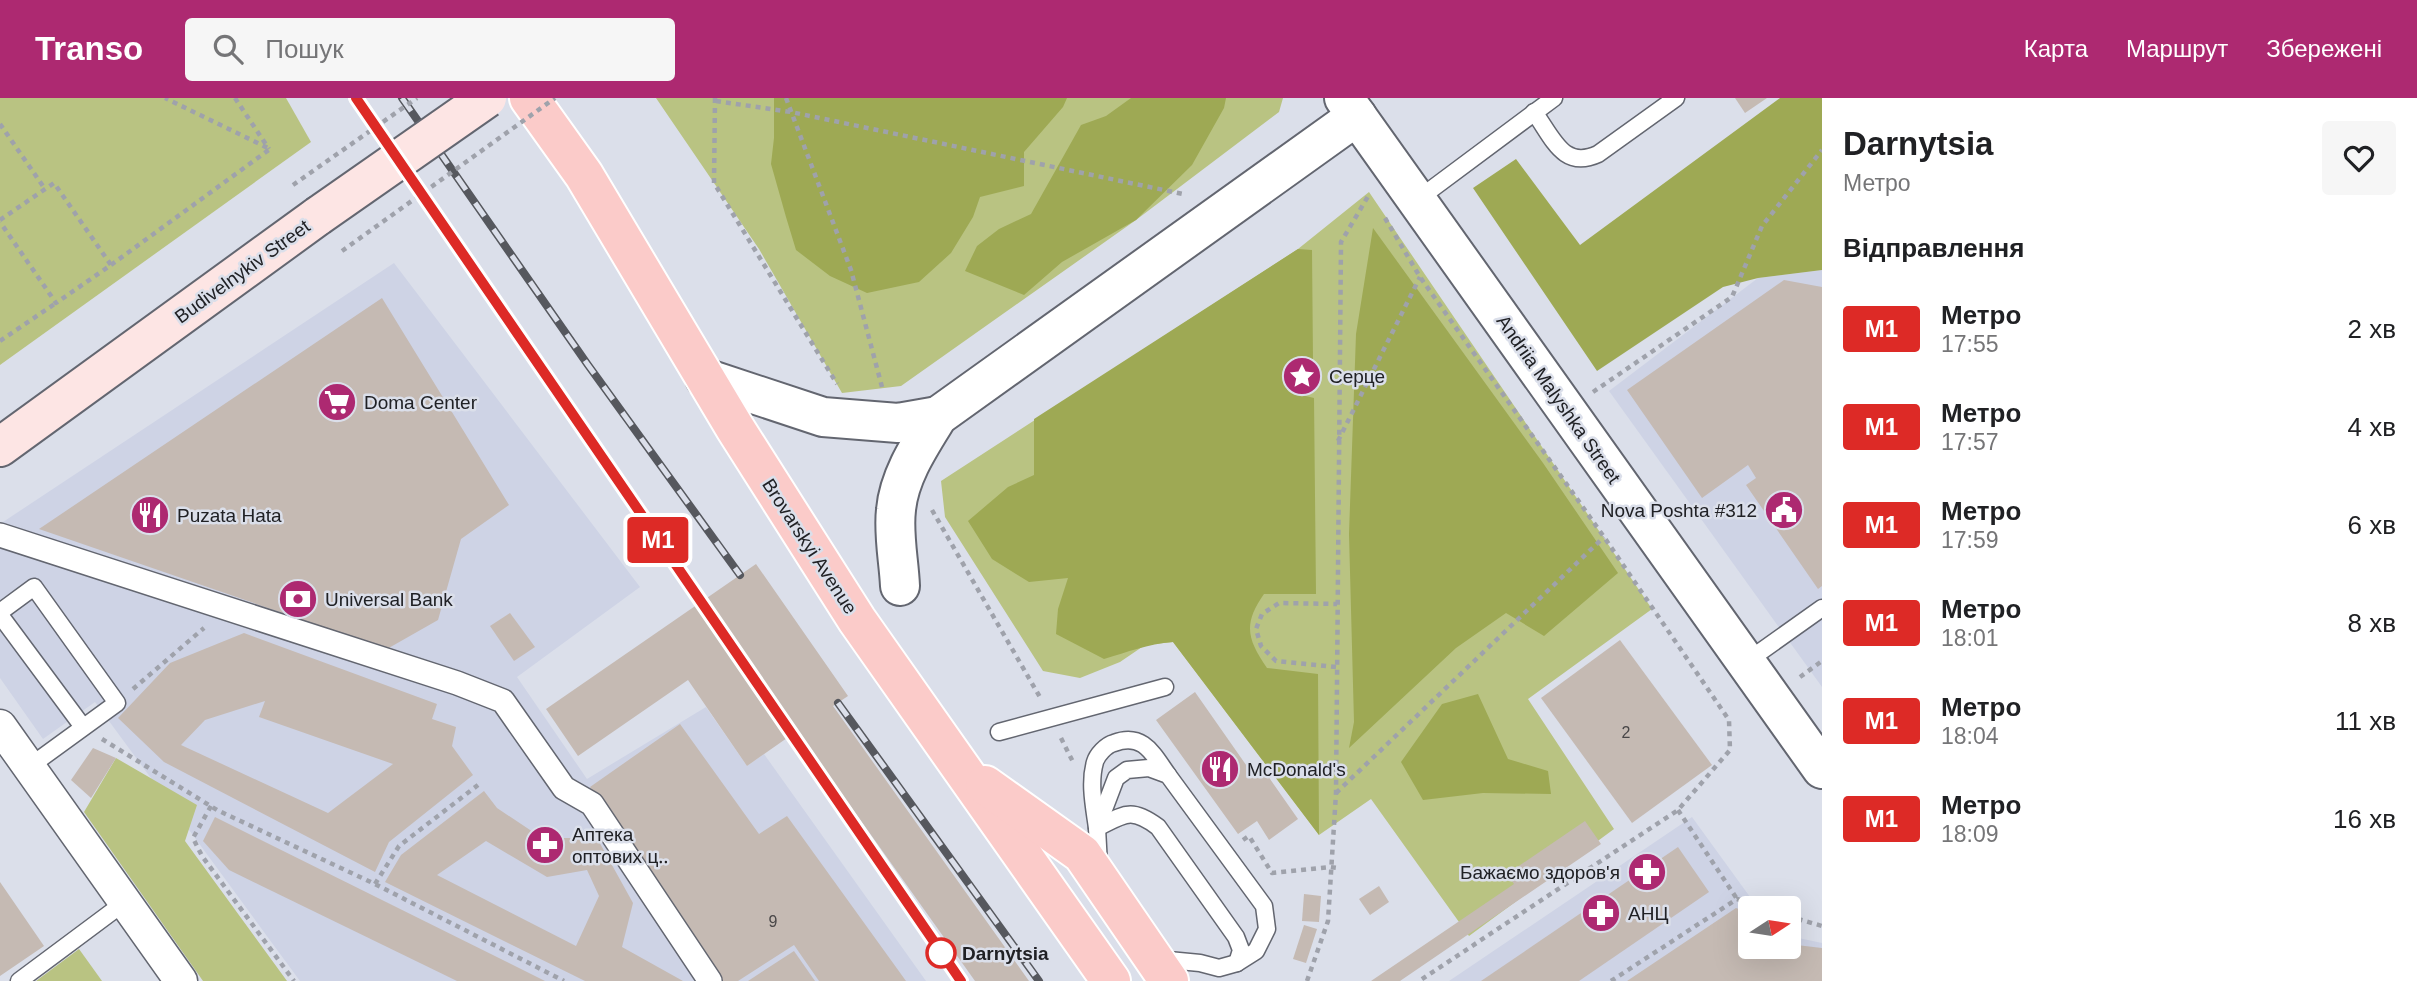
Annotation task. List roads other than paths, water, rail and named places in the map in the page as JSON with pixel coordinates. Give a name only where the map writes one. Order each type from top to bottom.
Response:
[{"type":"main road","name":"Budivelnykiv Street","points":[[0,447],[318,216],[487,98]]},
{"type":"main road","name":"Brovarskyi Avenue","points":[[529,98],[584,176],[705,378],[857,620],[1111,981]]},
{"type":"main road","points":[[961,767],[1093,855],[1161,970]]},
{"type":"street","points":[[900,586],[895,511],[902,484],[917,449],[938,416],[1350,107]]},
{"type":"street","name":"Andriia Malyshka Street","points":[[1350,107],[1822,769]]},
{"type":"street","points":[[705,378],[823,417],[898,422],[938,416]]},
{"type":"street","points":[[0,535],[457,683],[503,701],[564,788],[592,804],[710,981]]},
{"type":"street","points":[[0,726],[181,981]]},
{"type":"lane","points":[[1417,200],[1554,98]]},
{"type":"lane","points":[[1534,112],[1564,153],[1572,159],[1586,160],[1676,98]]},
{"type":"lane","points":[[29,767],[117,703],[34,587],[0,613],[83,727]]},
{"type":"lane","points":[[1746,662],[1822,608]]},
{"type":"lane","points":[[999,732],[1166,687]]},
{"type":"lane","points":[[1093,855],[1091,782],[1096,759],[1110,744],[1129,738],[1148,747],[1264,906],[1266,929],[1256,951],[1237,963],[1219,968],[1200,963],[1161,970]]},
{"type":"lane","points":[[1093,855],[1116,778],[1127,770],[1149,768],[1168,775]]},
{"type":"lane","points":[[1093,855],[1126,814],[1142,815],[1158,827],[1236,937],[1241,950],[1237,963]]},
{"type":"lane","points":[[19,981],[125,902]]},
{"type":"railway","points":[[356,98],[702,602]]},
{"type":"railway","points":[[402,98],[588,365],[740,575]]},
{"type":"railway","points":[[838,703],[1039,981]]},
{"type":"railway","points":[[791,735],[961,981]]},
{"type":"metro line","name":"M1","points":[[356,98],[961,981]]},
{"type":"place","name":"Серце","points":[[1302,376]]},
{"type":"place","name":"Doma Center","points":[[337,402]]},
{"type":"place","name":"Nova Poshta #312","points":[[1784,510]]},
{"type":"place","name":"Puzata Hata","points":[[150,515]]},
{"type":"place","name":"Universal Bank","points":[[298,599]]},
{"type":"place","name":"McDonald's","points":[[1220,769]]},
{"type":"place","name":"Аптека оптових ц‥","points":[[545,845]]},
{"type":"place","name":"Бажаємо здоров'я","points":[[1647,872]]},
{"type":"place","name":"АНЦ","points":[[1601,913]]},
{"type":"place","name":"Darnytsia","points":[[941,953]]}]
